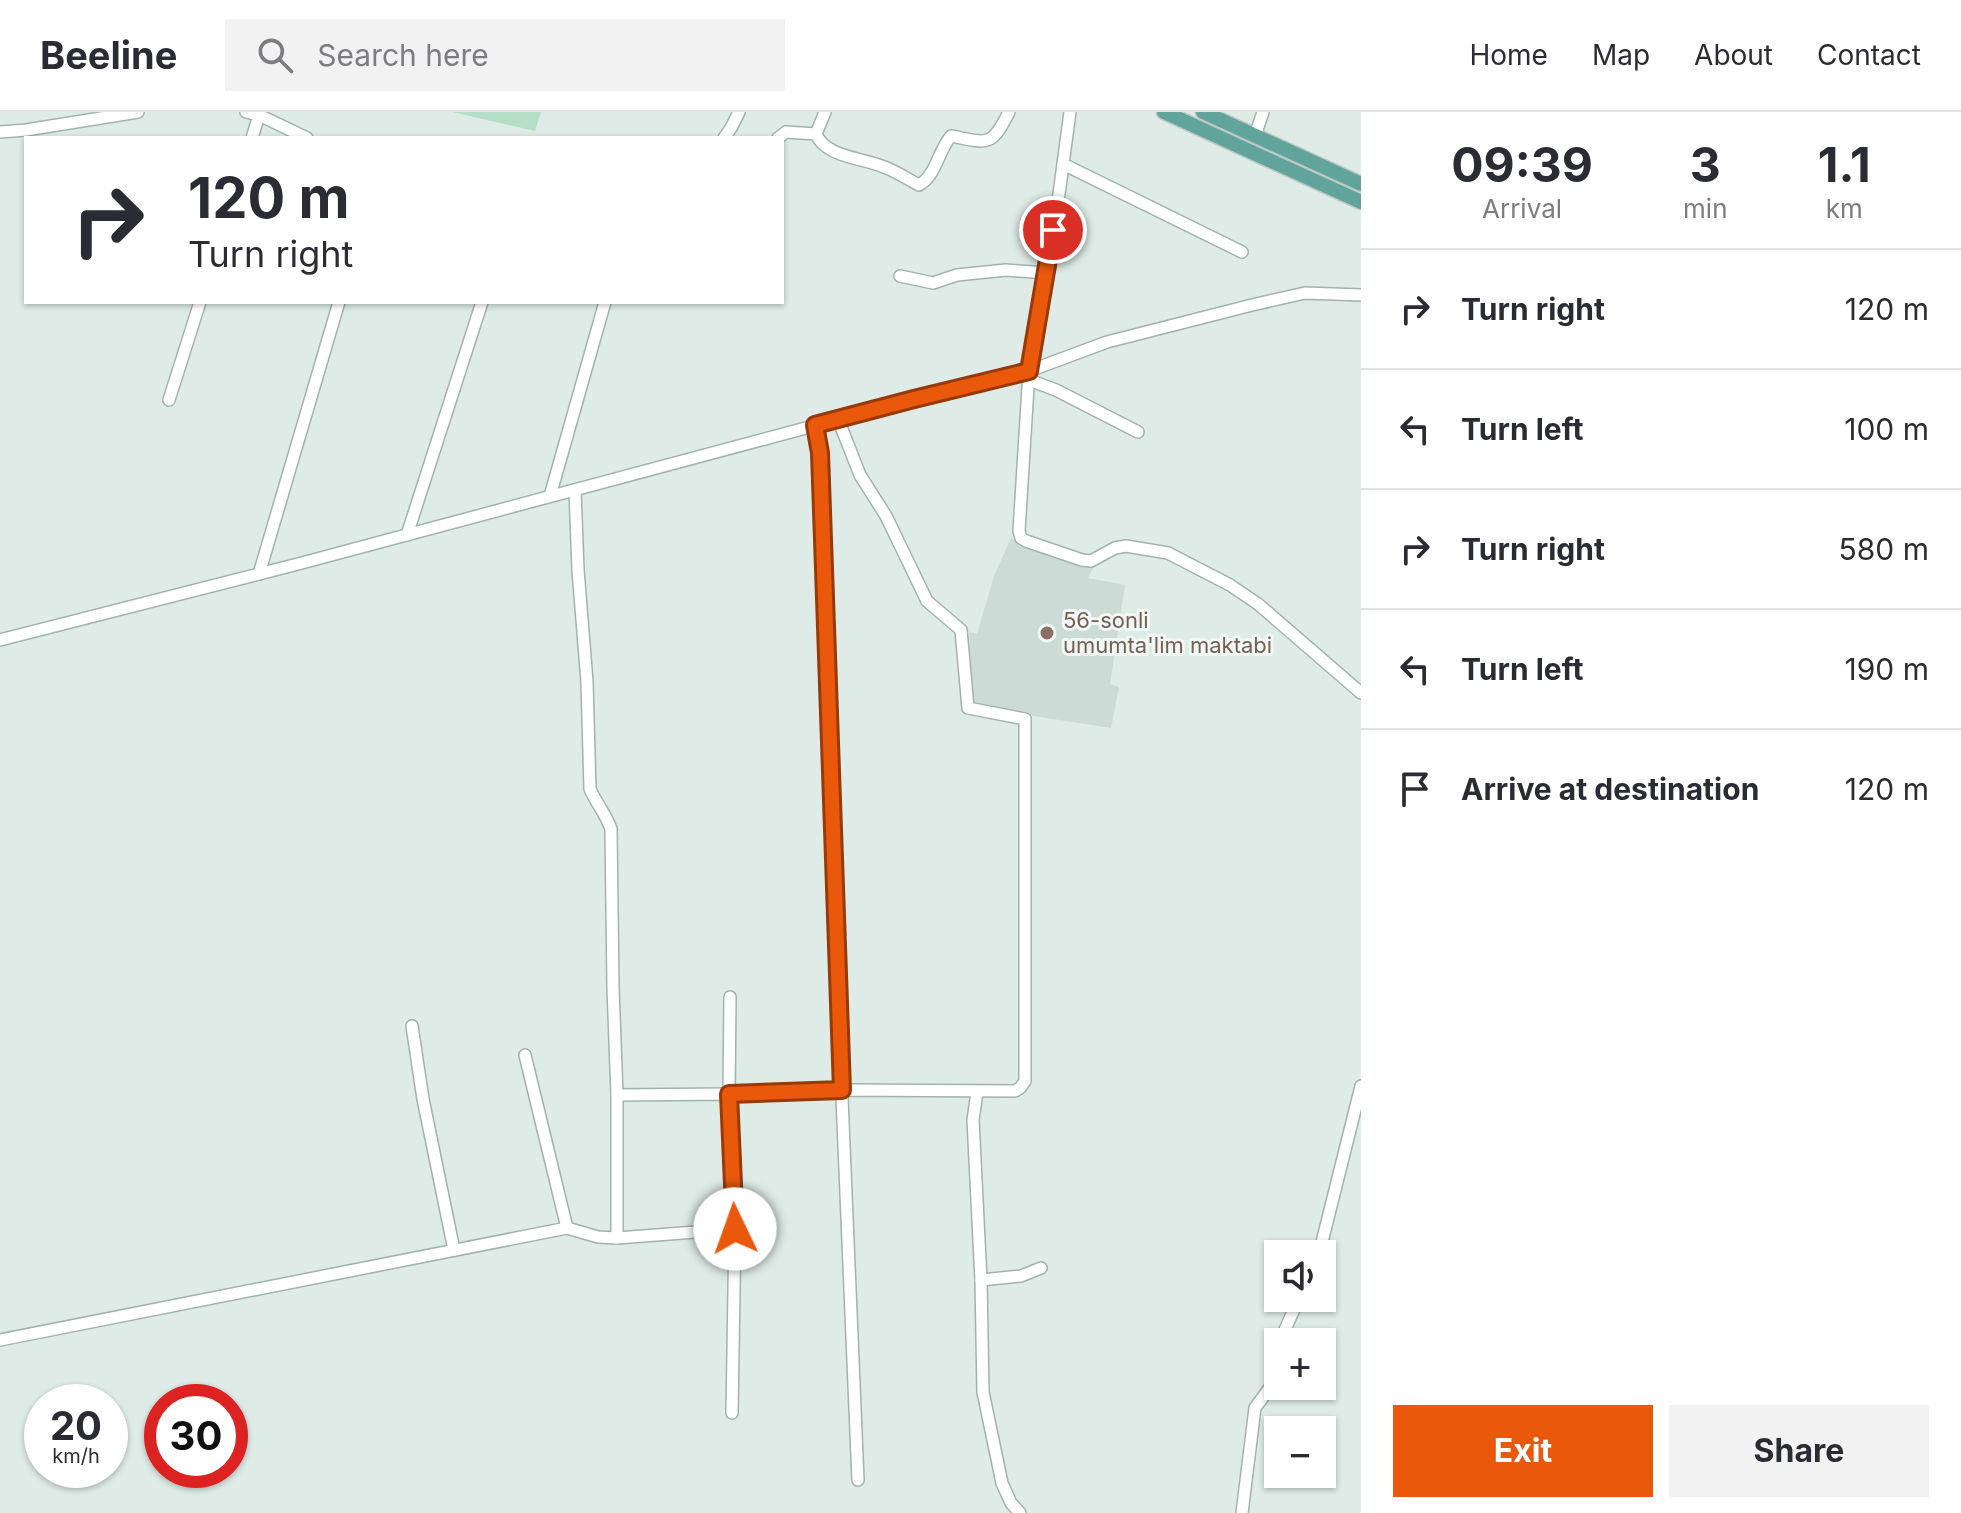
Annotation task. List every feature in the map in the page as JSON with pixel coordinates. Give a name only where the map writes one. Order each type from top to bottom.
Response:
[{"type":"main road","points":[[1164,112],[1361,202]]},
{"type":"main road","points":[[1203,112],[1361,184]]},
{"type":"street","points":[[0,132],[138,112]]},
{"type":"street","points":[[246,112],[303,136]]},
{"type":"street","points":[[725,136],[739,112]]},
{"type":"street","points":[[825,112],[816,134],[819,142],[837,152],[884,167],[919,185],[928,180],[951,136],[978,141],[992,139],[1009,112]]},
{"type":"street","points":[[1070,112],[1029,376],[1021,538],[1091,561],[1121,546],[1168,553],[1230,585],[1258,604],[1361,693]]},
{"type":"street","points":[[1255,136],[1263,112]]},
{"type":"street","points":[[253,136],[259,115]]},
{"type":"street","points":[[781,136],[786,132],[816,134]]},
{"type":"street","points":[[1063,164],[1242,252]]},
{"type":"street","points":[[900,276],[933,283],[957,275],[1006,270],[1046,273]]},
{"type":"street","points":[[0,640],[838,419],[1029,376],[1107,342],[1252,305],[1305,293],[1361,295]]},
{"type":"street","points":[[169,400],[199,304]]},
{"type":"street","points":[[259,574],[338,304]]},
{"type":"street","points":[[407,535],[481,304]]},
{"type":"street","points":[[550,496],[604,304]]},
{"type":"street","points":[[1029,376],[1138,432]]},
{"type":"street","points":[[617,1095],[842,1090],[1015,1091],[1025,1081],[1025,719],[968,708],[961,630],[927,601],[886,516],[860,475],[838,419]]},
{"type":"street","points":[[815,425],[820,453],[858,1480]]},
{"type":"street","points":[[575,490],[590,789],[611,829],[617,1238]]},
{"type":"street","points":[[730,997],[729,1094],[735,1229],[732,1413]]},
{"type":"street","points":[[412,1026],[423,1099],[454,1250]]},
{"type":"street","points":[[525,1055],[567,1228]]},
{"type":"street","points":[[1322,1240],[1361,1086]]},
{"type":"street","points":[[977,1092],[973,1120],[983,1392],[1002,1483],[1011,1503],[1020,1513]]},
{"type":"street","points":[[0,1340],[567,1228],[598,1237],[617,1238],[735,1229]]},
{"type":"street","points":[[981,1280],[1021,1276],[1041,1268]]},
{"type":"street","points":[[1242,1513],[1255,1408],[1264,1396]]},
{"type":"shaded area","name":"56-sonli umumta'lim maktabi","points":[[1011,538],[1031,550],[1093,568],[1088,578],[1125,585],[1110,684],[1119,687],[1111,728],[973,707],[969,632],[977,634],[994,576]]},
{"type":"green space","points":[[452,112],[541,112],[535,131]]},
{"type":"place","name":"56-sonli umumta'lim maktabi","points":[[1047,633]]},
{"type":"route","points":[[735,1229],[729,1094],[842,1090],[820,453],[815,425],[1029,371],[1053,230]]}]
